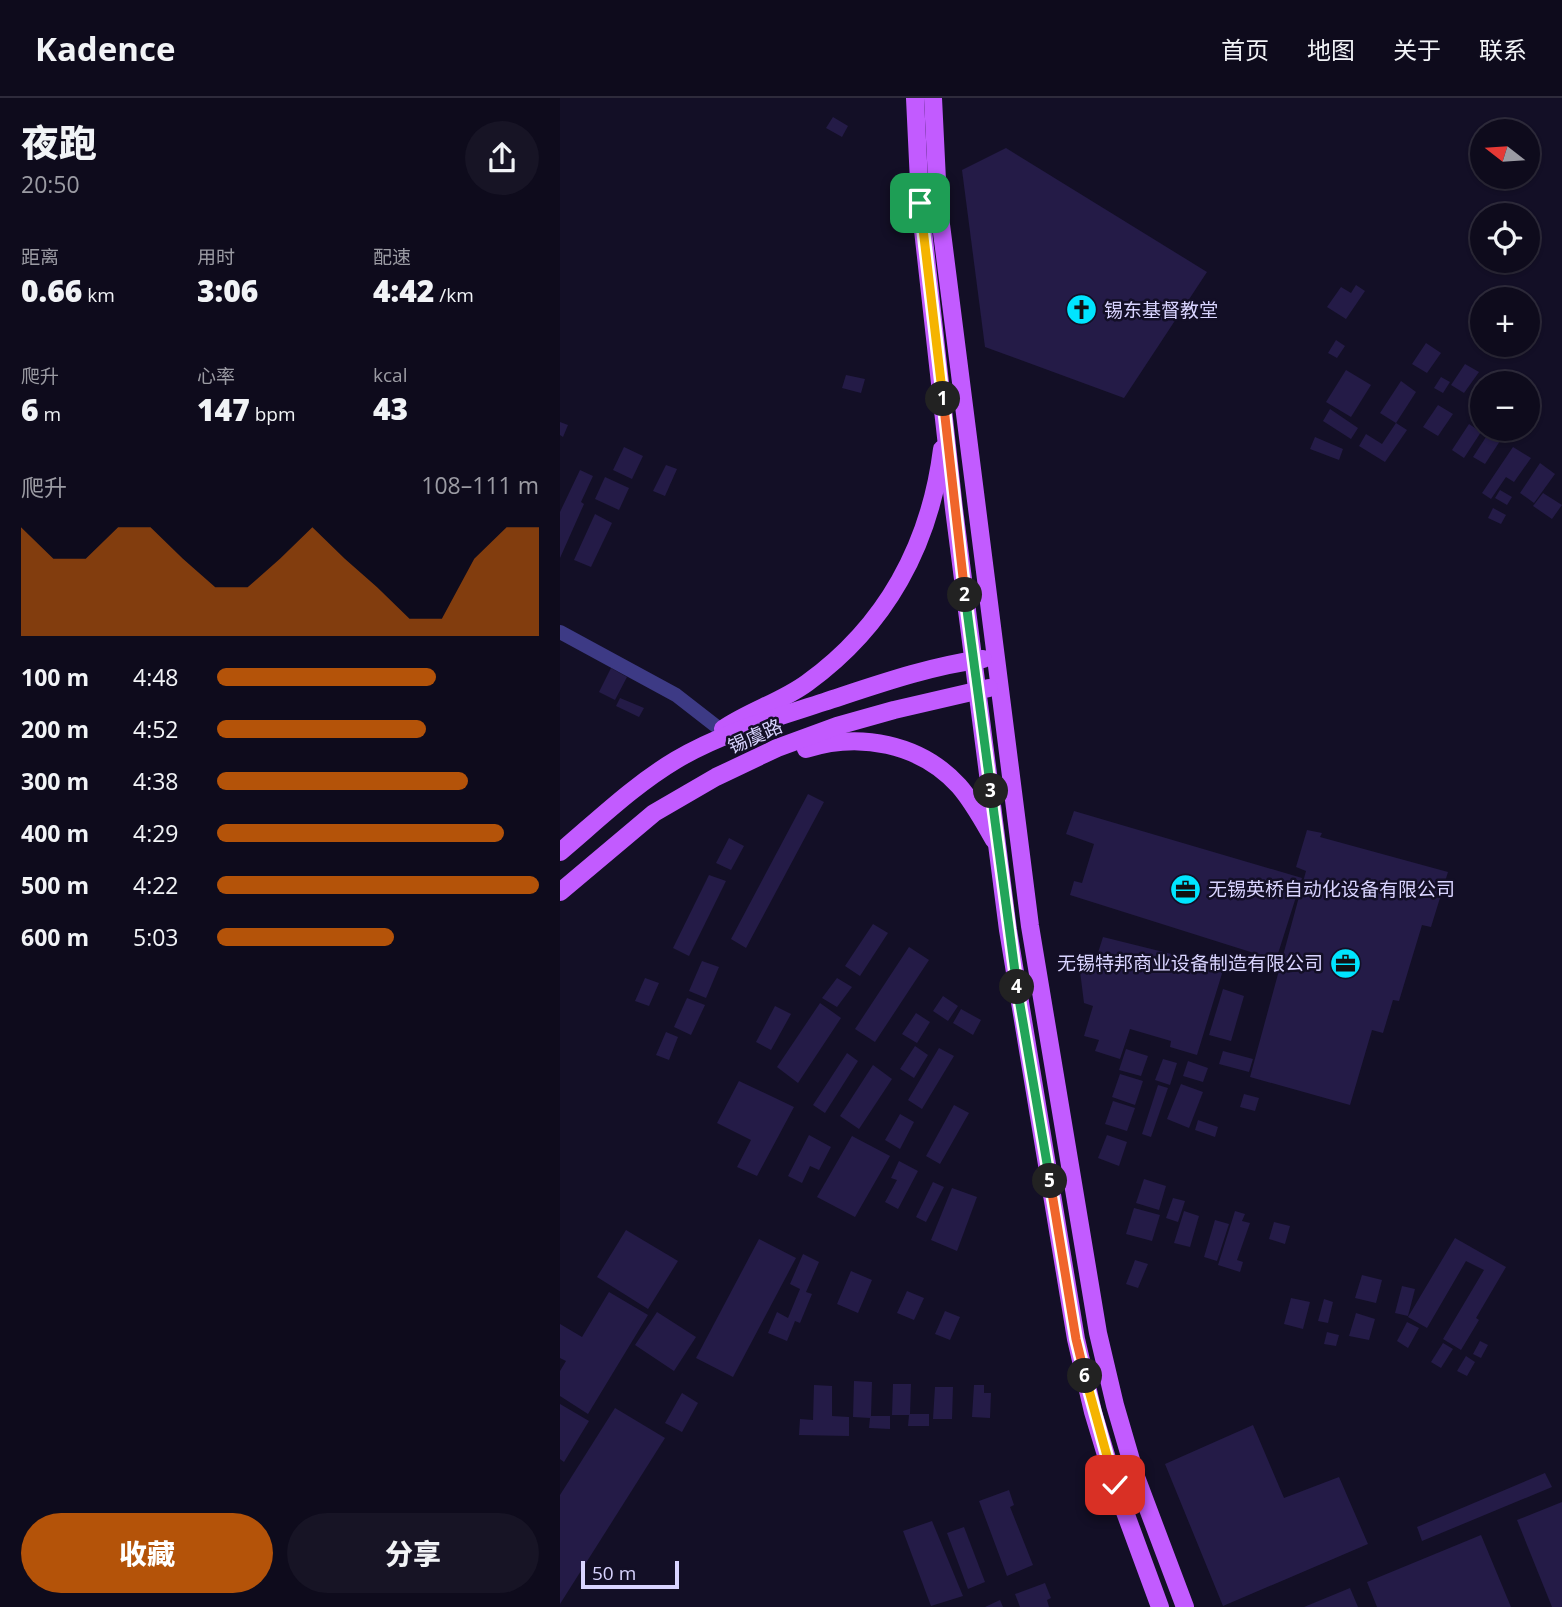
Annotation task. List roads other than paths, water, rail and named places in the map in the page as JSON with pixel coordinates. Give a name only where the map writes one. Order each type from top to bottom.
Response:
[{"type":"main road","points":[[915,98],[920,203],[1008,930],[1076,1339],[1093,1412],[1115,1485],[1160,1607]]},
{"type":"main road","points":[[933,98],[938,201],[1030,926],[1098,1333],[1136,1477],[1185,1607]]},
{"type":"main road","points":[[677,759],[721,730],[805,685],[850,646],[878,614],[915,553],[929,513],[940,465],[945,421]]},
{"type":"main road","name":"锡虞路","points":[[560,852],[638,786],[677,759],[730,735],[779,716],[882,683],[974,660],[997,657]]},
{"type":"main road","name":"锡虞路","points":[[560,892],[654,813],[716,777],[777,748],[837,726],[978,689],[999,686]]},
{"type":"main road","points":[[716,777],[749,771],[822,744],[857,740],[881,743],[913,754],[943,771],[976,809],[997,845]]},
{"type":"street","points":[[560,632],[676,695],[721,730]]},
{"type":"place","name":"锡东基督教堂","points":[[1081,310]]},
{"type":"place","name":"无锡英桥自动化设备有限公司","points":[[1185,889]]},
{"type":"place","name":"无锡特邦商业设备制造有限公司","points":[[1346,963]]}]
